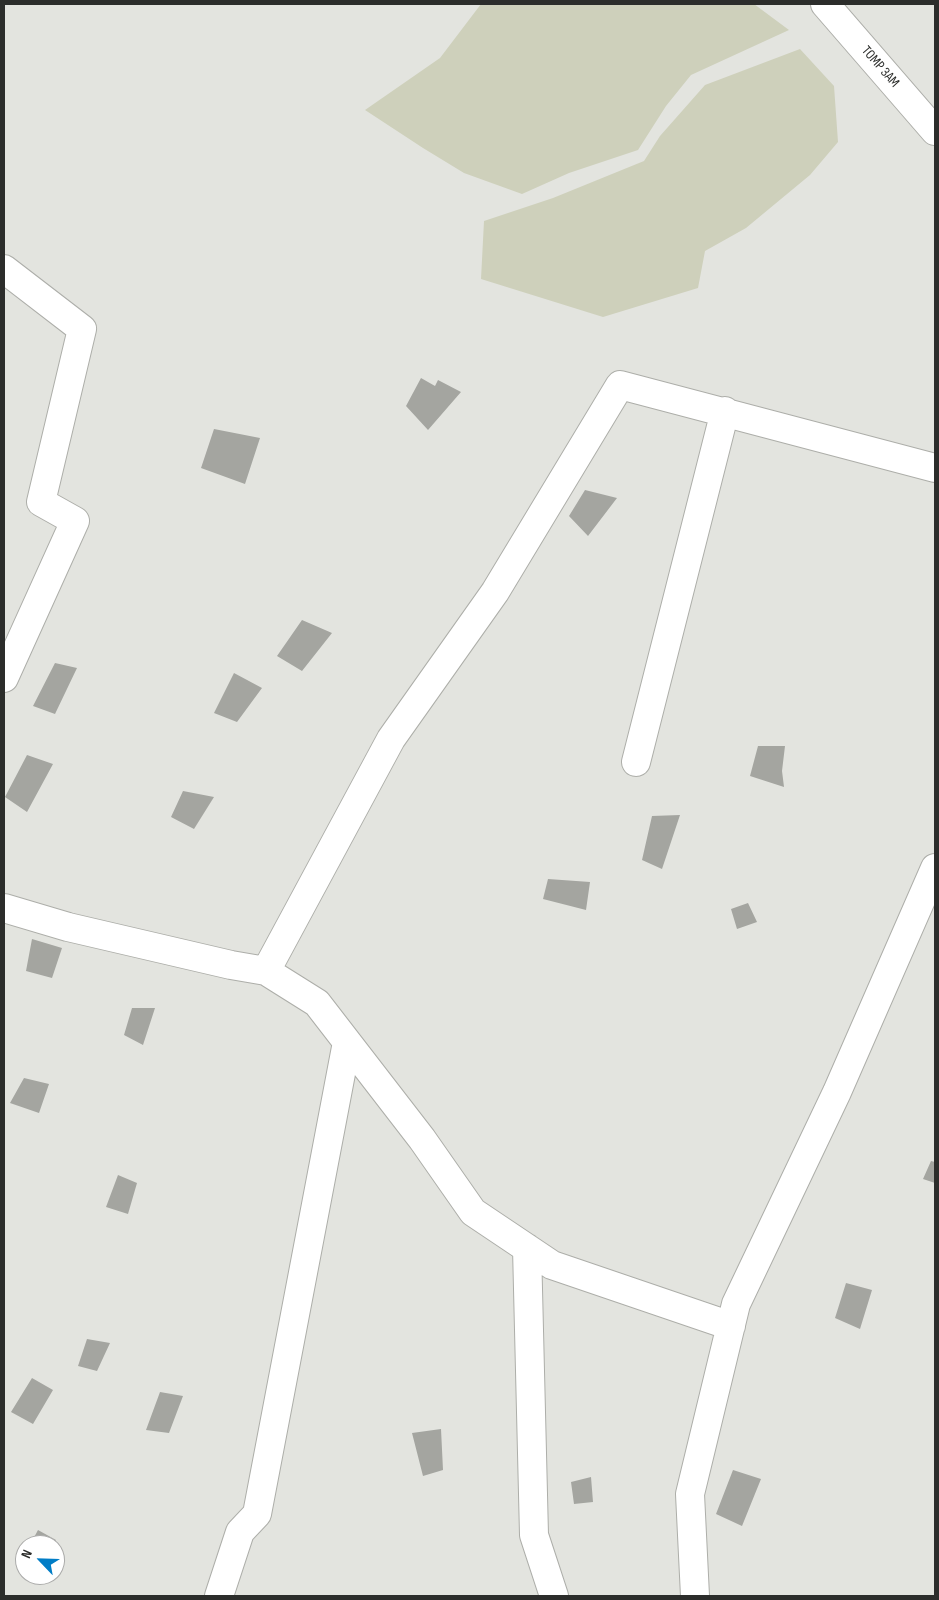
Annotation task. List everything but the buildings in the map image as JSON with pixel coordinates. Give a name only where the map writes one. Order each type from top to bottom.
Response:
[{"type":"street","name":"ТОМР ЗАМ","points":[[825,4],[935,130]]},
{"type":"street","points":[[4,269],[82,329],[41,502],[75,521],[4,678]]},
{"type":"street","points":[[266,970],[391,739],[495,592],[620,384],[935,468]]},
{"type":"street","points":[[636,762],[725,411]]},
{"type":"street","points":[[695,1596],[690,1494],[736,1304],[837,1092],[935,868]]},
{"type":"street","points":[[4,908],[68,927],[231,965],[266,970],[316,1004],[422,1139],[473,1212],[552,1265],[731,1326]]},
{"type":"street","points":[[219,1596],[240,1532],[257,1514],[347,1042]]},
{"type":"street","points":[[527,1248],[534,1536],[554,1596]]},
{"type":"green space","points":[[481,4],[754,4],[789,30],[691,75],[666,106],[638,150],[569,173],[522,194],[464,173],[365,110],[440,58]]},
{"type":"green space","points":[[800,49],[834,86],[838,142],[810,175],[746,228],[705,251],[698,288],[603,317],[481,279],[484,221],[553,198],[644,161],[660,136],[705,85]]}]
